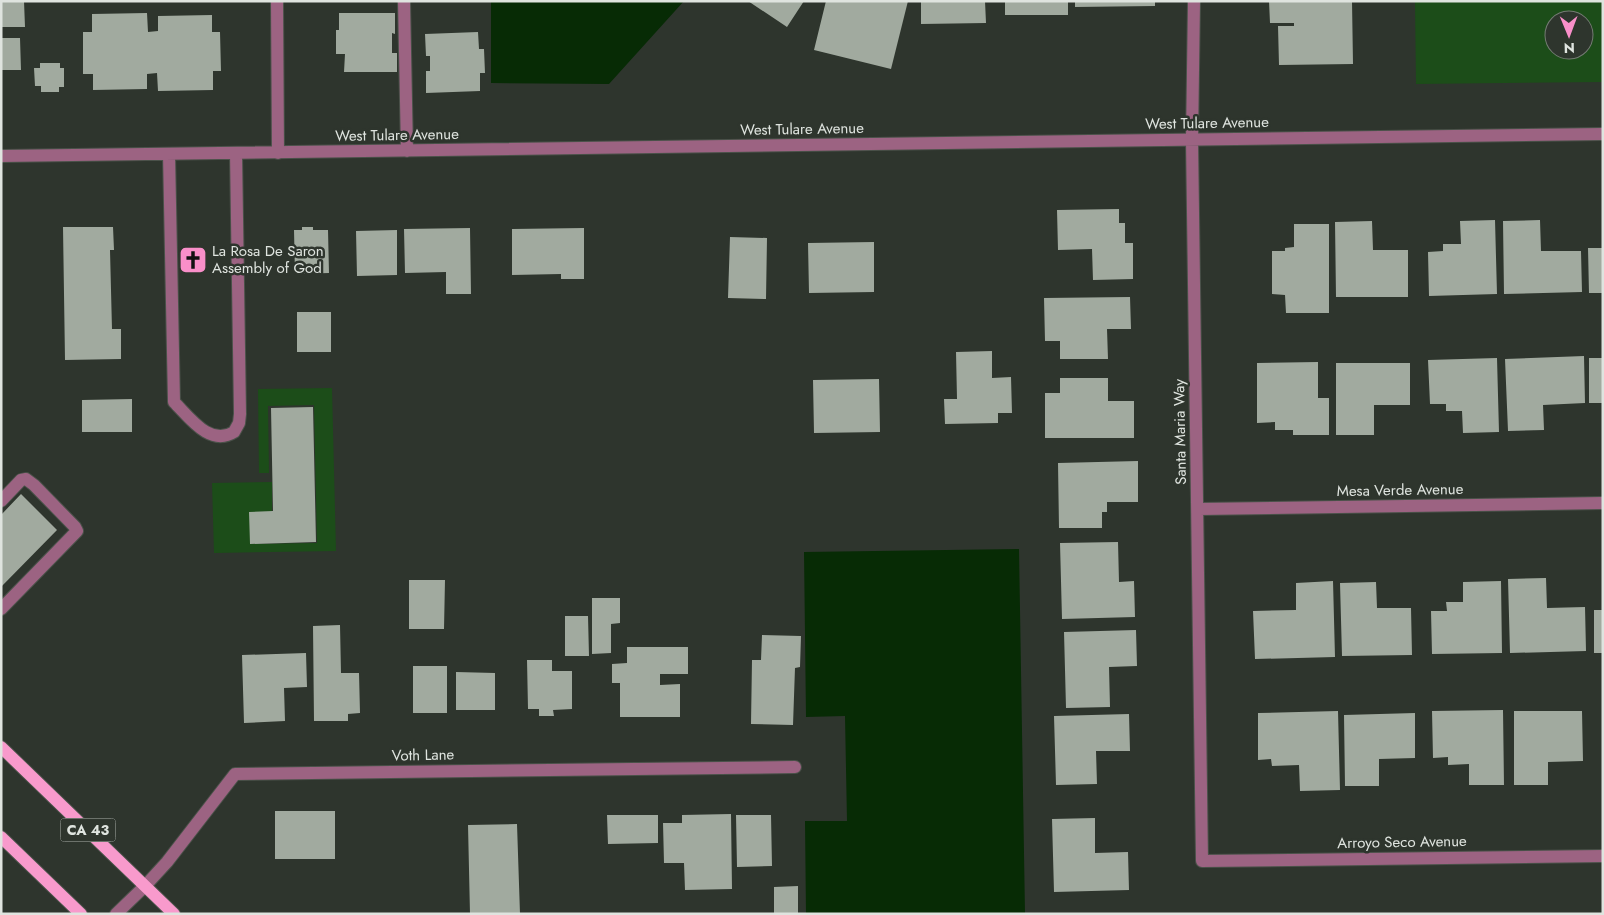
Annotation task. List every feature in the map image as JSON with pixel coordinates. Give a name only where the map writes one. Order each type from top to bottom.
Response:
[{"type":"main road","name":"CA 43","points":[[1,747],[174,914]]},
{"type":"main road","points":[[1,837],[81,914]]},
{"type":"street","points":[[277,1],[278,153]]},
{"type":"street","points":[[404,1],[407,151]]},
{"type":"street","name":"Santa Maria Way","points":[[1194,1],[1192,140],[1202,862]]},
{"type":"street","name":"West Tulare Avenue","points":[[1,156],[1603,134]]},
{"type":"street","points":[[169,154],[174,402],[208,435],[222,436],[234,432],[239,423],[240,414],[236,153]]},
{"type":"street","points":[[1,500],[21,480],[26,479],[34,485],[77,531],[1,609]]},
{"type":"street","name":"Mesa Verde Avenue","points":[[1198,509],[1603,503]]},
{"type":"street","name":"Voth Lane","points":[[116,914],[167,862],[234,774],[795,767]]},
{"type":"street","name":"Arroyo Seco Avenue","points":[[1202,862],[1603,856]]},
{"type":"shaded area","points":[[491,1],[684,1],[609,84],[491,83]]},
{"type":"shaded area","points":[[1415,1],[1603,1],[1603,82],[1416,84]]},
{"type":"shaded area","points":[[332,388],[336,551],[214,553],[212,483],[272,482],[272,512],[250,544],[317,543],[314,405],[268,406],[269,473],[259,473],[258,389]]},
{"type":"shaded area","points":[[1019,549],[1025,914],[806,914],[805,821],[847,821],[845,716],[806,717],[804,552]]},
{"type":"building","points":[[1,1],[24,1],[25,27],[1,27]]},
{"type":"building","points":[[748,1],[804,1],[787,27]]},
{"type":"building","points":[[826,1],[908,1],[891,69],[814,50]]},
{"type":"building","points":[[921,1],[985,1],[986,23],[921,24]]},
{"type":"building","points":[[1005,1],[1068,1],[1068,15],[1005,15]]},
{"type":"building","points":[[1075,1],[1155,1],[1155,6],[1075,7]]},
{"type":"building","points":[[1269,1],[1352,1],[1353,64],[1279,65],[1278,26],[1294,26],[1294,23],[1270,23]]},
{"type":"building","points":[[147,13],[148,32],[158,31],[158,16],[212,15],[212,32],[220,32],[221,71],[213,71],[213,90],[158,91],[157,73],[147,74],[147,89],[93,90],[93,74],[83,74],[83,32],[92,32],[92,14]]},
{"type":"building","points":[[339,13],[395,13],[395,34],[392,33],[392,53],[397,53],[397,72],[344,72],[345,54],[336,54],[336,30],[339,30]]},
{"type":"building","points":[[478,32],[479,49],[484,49],[485,73],[480,73],[480,91],[426,93],[426,71],[430,71],[430,56],[426,56],[425,34]]},
{"type":"building","points":[[1,38],[20,38],[21,70],[1,70]]},
{"type":"building","points":[[40,63],[60,63],[60,68],[64,68],[64,87],[59,87],[59,92],[41,92],[41,86],[35,86],[34,68],[40,68]]},
{"type":"building","points":[[1119,209],[1119,223],[1125,223],[1125,243],[1133,243],[1133,279],[1093,280],[1092,249],[1058,250],[1057,210]]},
{"type":"building","points":[[1495,220],[1497,294],[1429,296],[1428,252],[1443,251],[1443,244],[1461,244],[1460,221]]},
{"type":"building","points":[[1540,220],[1541,251],[1581,251],[1582,292],[1504,294],[1503,221]]},
{"type":"building","points":[[1372,221],[1373,250],[1408,250],[1408,297],[1336,297],[1335,222]]},
{"type":"building","points":[[1294,224],[1329,224],[1329,313],[1286,313],[1285,295],[1272,294],[1272,251],[1285,251],[1285,248],[1294,247]]},
{"type":"building","points":[[63,227],[113,227],[114,250],[110,250],[112,329],[121,329],[121,359],[65,360]]},
{"type":"building","points":[[302,227],[313,227],[313,230],[328,230],[329,273],[295,274],[294,230],[302,230]]},
{"type":"building","points":[[470,228],[471,294],[446,294],[446,272],[405,273],[404,229]]},
{"type":"building","points":[[584,228],[584,279],[561,279],[561,274],[512,275],[512,229]]},
{"type":"building","points":[[397,230],[397,275],[357,276],[356,231]]},
{"type":"building","points":[[730,237],[767,238],[766,299],[728,298]]},
{"type":"building","points":[[874,242],[874,292],[809,293],[808,243]]},
{"type":"building","points":[[1588,248],[1603,248],[1603,293],[1589,293]]},
{"type":"building","points":[[1130,297],[1131,329],[1107,329],[1108,359],[1060,359],[1060,341],[1045,341],[1044,298]]},
{"type":"building","points":[[297,312],[331,312],[331,352],[297,352]]},
{"type":"building","points":[[992,351],[992,378],[1011,377],[1012,413],[998,413],[998,423],[945,424],[944,399],[957,399],[956,352]]},
{"type":"building","points":[[1584,356],[1585,403],[1543,405],[1544,430],[1508,431],[1505,359]]},
{"type":"building","points":[[1497,358],[1499,432],[1463,433],[1462,411],[1446,411],[1446,404],[1430,404],[1428,360]]},
{"type":"building","points":[[1589,358],[1603,358],[1603,403],[1589,403]]},
{"type":"building","points":[[1318,362],[1318,398],[1329,398],[1329,435],[1293,435],[1293,430],[1275,430],[1275,422],[1257,423],[1257,363]]},
{"type":"building","points":[[1336,363],[1410,363],[1410,405],[1374,405],[1374,435],[1336,435]]},
{"type":"building","points":[[1060,378],[1108,378],[1108,401],[1134,401],[1134,438],[1045,438],[1045,393],[1060,393]]},
{"type":"building","points":[[879,379],[880,432],[814,433],[813,380]]},
{"type":"building","points":[[132,399],[132,432],[82,432],[82,400]]},
{"type":"building","points":[[313,407],[316,542],[250,544],[249,512],[273,511],[271,408]]},
{"type":"building","points":[[1138,461],[1138,502],[1107,502],[1107,512],[1102,512],[1102,528],[1059,528],[1058,463]]},
{"type":"building","points":[[21,494],[57,530],[1,587],[1,515]]},
{"type":"building","points":[[1118,542],[1119,582],[1134,581],[1135,617],[1062,619],[1060,543]]},
{"type":"building","points":[[1546,578],[1547,608],[1585,607],[1586,651],[1510,653],[1508,579]]},
{"type":"building","points":[[409,580],[445,580],[444,629],[409,629]]},
{"type":"building","points":[[1333,581],[1335,657],[1255,659],[1253,611],[1296,610],[1296,583]]},
{"type":"building","points":[[1501,581],[1502,653],[1432,654],[1431,611],[1447,611],[1446,602],[1463,602],[1463,582]]},
{"type":"building","points":[[1376,582],[1377,608],[1411,608],[1412,655],[1342,656],[1340,583]]},
{"type":"building","points":[[592,598],[620,598],[620,623],[611,624],[611,653],[592,654]]},
{"type":"building","points":[[1594,610],[1603,610],[1603,653],[1594,653]]},
{"type":"building","points":[[565,616],[588,616],[589,656],[565,656]]},
{"type":"building","points":[[340,625],[341,673],[359,673],[360,713],[348,714],[348,721],[314,721],[313,626]]},
{"type":"building","points":[[1136,630],[1137,666],[1109,667],[1110,707],[1066,708],[1064,632]]},
{"type":"building","points":[[762,635],[801,636],[800,667],[795,668],[793,725],[751,724],[752,660],[761,660]]},
{"type":"building","points":[[627,647],[688,647],[688,674],[660,674],[660,685],[680,684],[680,717],[620,717],[620,683],[612,683],[612,664],[627,663]]},
{"type":"building","points":[[306,653],[307,687],[284,688],[285,721],[244,723],[242,655]]},
{"type":"building","points":[[527,660],[552,660],[552,671],[572,671],[572,709],[553,710],[554,716],[539,716],[539,709],[528,709]]},
{"type":"building","points":[[413,666],[447,666],[447,713],[413,713]]},
{"type":"building","points":[[456,672],[495,673],[495,710],[456,710]]},
{"type":"building","points":[[1503,710],[1504,785],[1469,785],[1469,764],[1448,765],[1448,757],[1433,758],[1432,711]]},
{"type":"building","points":[[1338,711],[1340,790],[1300,791],[1299,765],[1272,766],[1271,759],[1258,760],[1258,713]]},
{"type":"building","points":[[1514,711],[1582,711],[1583,761],[1548,762],[1548,785],[1514,785]]},
{"type":"building","points":[[1415,713],[1415,758],[1379,759],[1379,786],[1345,786],[1344,715]]},
{"type":"building","points":[[1129,714],[1130,751],[1096,751],[1097,784],[1056,785],[1054,716]]},
{"type":"building","points":[[275,811],[335,811],[335,859],[275,859]]},
{"type":"building","points":[[731,814],[732,889],[685,890],[684,863],[664,863],[663,823],[682,823],[682,815]]},
{"type":"building","points":[[607,815],[658,815],[658,843],[608,844]]},
{"type":"building","points":[[736,815],[771,815],[772,866],[737,867]]},
{"type":"building","points":[[1095,818],[1095,853],[1128,852],[1129,890],[1054,892],[1052,819]]},
{"type":"building","points":[[517,824],[520,914],[470,914],[468,825]]},
{"type":"building","points":[[798,886],[798,914],[774,914],[774,887]]},
{"type":"place","name":"La Rosa De Saron Assembly of God","points":[[193,260]]}]
